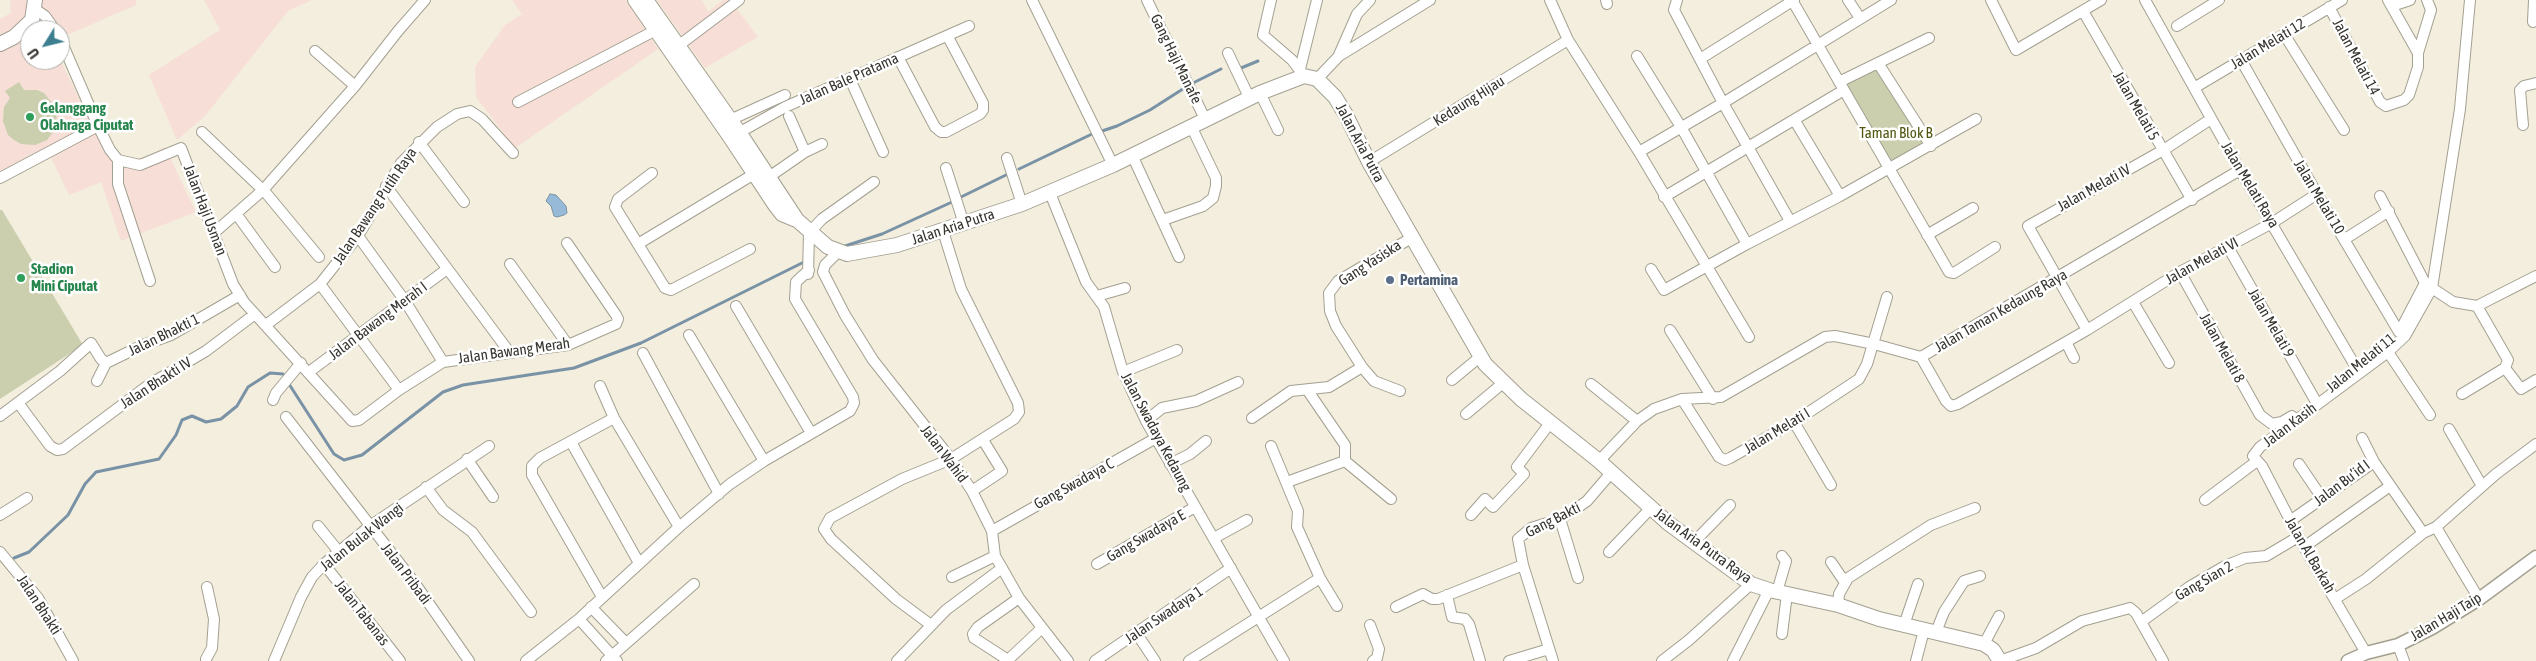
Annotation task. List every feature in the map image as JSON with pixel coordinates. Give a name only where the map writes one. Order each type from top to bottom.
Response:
[{"type":"main road","points":[[635,0],[656,30],[675,49],[730,120],[735,135]]},
{"type":"main road","points":[[646,0],[675,49],[762,173],[774,205],[782,214],[797,220],[809,233],[834,251]]},
{"type":"main road","points":[[0,44],[14,37],[32,20],[35,5]]},
{"type":"main road","name":"Jalan Aria Putra","points":[[834,251],[861,253],[897,245],[1022,204],[1113,165],[1255,95],[1307,75],[1336,97],[1369,162],[1485,362],[1501,381]]},
{"type":"main road","name":"Jalan Aria Putra Raya","points":[[1501,381],[1550,423],[1599,461],[1650,508],[1751,584],[1778,592],[1838,604],[1904,625],[1984,644]]},
{"type":"main road","points":[[1984,644],[1993,650],[2000,661]]},
{"type":"street","points":[[215,232],[264,190],[355,86],[425,0]]},
{"type":"street","points":[[675,49],[739,0]]},
{"type":"street","points":[[1032,0],[1113,165]]},
{"type":"street","name":"Gang Haji Manafe","points":[[1147,0],[1205,119]]},
{"type":"street","points":[[1270,0],[1263,34],[1276,44],[1307,75]]},
{"type":"street","points":[[1307,75],[1317,0]]},
{"type":"street","points":[[1339,56],[1357,14],[1370,0]]},
{"type":"street","points":[[1307,75],[1430,0]]},
{"type":"street","points":[[1550,0],[1568,40],[1639,152],[1749,338]]},
{"type":"street","points":[[1677,0],[1674,10],[1723,103],[1790,221]]},
{"type":"street","points":[[1700,59],[1793,0],[1816,44],[1951,274],[1995,247]]},
{"type":"street","points":[[1848,0],[1860,18]]},
{"type":"street","points":[[1639,152],[1891,0]]},
{"type":"street","points":[[1995,1],[2016,50],[2101,0]]},
{"type":"street","name":"Jalan Melati Raya","points":[[2145,0],[2240,170],[2357,369]]},
{"type":"street","points":[[2177,26],[2218,0]]},
{"type":"street","name":"Jalan Melati 12","points":[[2194,88],[2342,0]]},
{"type":"street","points":[[2410,0],[2390,3],[2418,53]]},
{"type":"street","points":[[2418,53],[2431,10],[2427,0]]},
{"type":"street","points":[[2470,0],[2460,109],[2432,288],[2453,302],[2478,306],[2536,276]]},
{"type":"street","points":[[2533,22],[2534,0]]},
{"type":"street","points":[[35,5],[48,20]]},
{"type":"street","name":"Jalan Melati 14","points":[[2329,7],[2384,106],[2404,100],[2409,95],[2418,67],[2418,53]]},
{"type":"street","name":"Jalan Melati 5","points":[[2083,11],[2162,151],[2192,200]]},
{"type":"street","name":"Jalan Bale Pratama","points":[[735,135],[785,107],[948,37],[969,26]]},
{"type":"street","points":[[518,102],[656,30]]},
{"type":"street","points":[[2284,34],[2344,130]]},
{"type":"street","points":[[898,57],[935,127],[941,132],[946,132],[980,114],[983,110],[983,103],[948,37]]},
{"type":"street","points":[[1664,196],[1795,120],[1878,63],[1929,38]]},
{"type":"street","name":"Kedaung Hijau","points":[[1369,162],[1568,40]]},
{"type":"street","points":[[316,52],[355,86]]},
{"type":"street","points":[[1228,53],[1278,130]]},
{"type":"street","points":[[1638,56],[1707,172],[1746,244]]},
{"type":"street","name":"Jalan Melati 10","points":[[2241,60],[2317,194],[2399,332]]},
{"type":"street","points":[[70,61],[98,126],[110,150],[118,160],[118,184],[150,281]]},
{"type":"street","points":[[1878,63],[1931,146]]},
{"type":"street","points":[[850,79],[883,152]]},
{"type":"street","points":[[2523,125],[2520,90],[2524,86],[2536,83]]},
{"type":"street","points":[[730,120],[785,95]]},
{"type":"street","name":"Jalan Bawang Putih Raya","points":[[266,325],[320,284],[358,236],[400,164],[419,142],[437,127],[465,110],[470,111],[482,119],[513,153]]},
{"type":"street","points":[[789,116],[805,152]]},
{"type":"street","points":[[1652,269],[1664,290],[1746,244],[1840,196],[1976,119]]},
{"type":"street","name":"Jalan Melati IV","points":[[2057,279],[2028,226],[2162,151],[2211,119]]},
{"type":"street","points":[[1795,120],[1840,196]]},
{"type":"street","points":[[0,178],[98,126]]},
{"type":"street","points":[[1163,220],[1203,206],[1212,198],[1216,186],[1216,178],[1191,126]]},
{"type":"street","points":[[202,132],[264,190],[319,258]]},
{"type":"street","points":[[419,142],[464,202]]},
{"type":"street","points":[[638,244],[762,173],[822,144]]},
{"type":"street","name":"Jalan Haji Usman","points":[[118,160],[140,165],[181,148],[240,295],[349,420],[360,420]]},
{"type":"street","points":[[1132,155],[1179,257]]},
{"type":"street","points":[[1007,158],[1022,204]]},
{"type":"street","points":[[946,168],[964,224]]},
{"type":"street","name":"Jalan Taman Kedaung Raya","points":[[1599,461],[1637,421],[1662,405],[1682,399],[1713,399],[1730,393],[1825,337],[1835,336],[1874,344],[1921,357],[2192,200],[2240,170]]},
{"type":"street","points":[[652,173],[618,199],[615,205],[665,288],[671,290],[750,249]]},
{"type":"street","points":[[526,661],[579,619],[679,527],[719,494],[764,461],[850,411],[854,403],[853,397],[795,299],[795,294],[806,280],[809,270],[807,252],[809,233],[822,219],[874,182]]},
{"type":"street","points":[[386,186],[510,353]]},
{"type":"street","name":"Jalan Swadaya Kedaung","points":[[1050,193],[1086,282],[1104,308],[1123,372],[1146,420],[1232,568],[1282,660]]},
{"type":"street","name":"Jalan Melati VI","points":[[1921,357],[1946,401],[1951,406],[1976,394],[2087,330],[2180,272],[2272,223],[2317,194]]},
{"type":"street","name":"Jalan Melati 11","points":[[2267,422],[2282,422],[2357,369],[2399,332],[2426,283],[2380,196]]},
{"type":"street","points":[[1927,235],[1973,208]]},
{"type":"street","points":[[2345,239],[2388,211]]},
{"type":"street","points":[[237,215],[275,267]]},
{"type":"street","points":[[931,625],[896,599],[831,540],[824,529],[830,518],[902,479],[951,459],[983,440],[1014,419],[1019,408],[962,289],[943,231]]},
{"type":"street","points":[[358,236],[405,301],[443,362]]},
{"type":"street","name":"Gang Yasiska","points":[[1362,367],[1336,326],[1330,311],[1329,292],[1338,281],[1413,237]]},
{"type":"street","name":"Jalan Bawang Merah","points":[[360,420],[399,390],[443,362],[568,345],[612,327],[618,319],[567,243]]},
{"type":"street","name":"Jalan Melati 9","points":[[2228,247],[2315,400]]},
{"type":"street","name":"Jalan Wahid","points":[[834,251],[823,272],[845,315],[873,360],[951,459],[972,491],[992,531],[996,556],[1002,568],[1019,598],[1068,661]]},
{"type":"street","points":[[510,264],[568,345]]},
{"type":"street","name":"Jalan Bawang Merah I","points":[[309,372],[447,269]]},
{"type":"street","name":"Jalan Melati 8","points":[[2180,272],[2260,415],[2267,422]]},
{"type":"street","points":[[2057,279],[2087,330]]},
{"type":"street","points":[[320,284],[399,390]]},
{"type":"street","points":[[1097,296],[1124,288]]},
{"type":"street","name":"Jalan Kasih","points":[[2205,500],[2255,459],[2260,447],[2388,352],[2405,336],[2432,288]]},
{"type":"street","name":"Jalan Bhakti 1","points":[[106,363],[143,345],[171,335],[240,295]]},
{"type":"street","name":"Jalan Melati I","points":[[1682,399],[1719,457],[1726,460],[1794,422],[1858,378],[1868,364],[1887,297]]},
{"type":"street","points":[[2133,302],[2169,362]]},
{"type":"street","points":[[736,306],[811,433]]},
{"type":"street","points":[[2462,394],[2505,368],[2508,360],[2478,306]]},
{"type":"street","name":"Jalan Bhakti IV","points":[[20,404],[50,446],[56,450],[63,448],[150,384],[206,351],[255,314]]},
{"type":"street","points":[[1670,330],[1713,399]]},
{"type":"street","points":[[689,335],[764,461]]},
{"type":"street","points":[[0,416],[20,404],[91,342],[101,359],[106,363],[97,381]]},
{"type":"street","points":[[2066,342],[2074,358]]},
{"type":"street","points":[[1123,372],[1177,350]]},
{"type":"street","points":[[2388,352],[2430,415]]},
{"type":"street","points":[[643,353],[719,494]]},
{"type":"street","points":[[1452,380],[1485,362]]},
{"type":"street","points":[[273,400],[276,393],[301,363]]},
{"type":"street","points":[[1252,418],[1291,391],[1329,387],[1362,367],[1374,381],[1400,391]]},
{"type":"street","points":[[2505,368],[2521,389],[2536,380]]},
{"type":"street","points":[[1466,414],[1501,381]]},
{"type":"street","points":[[1146,420],[1162,408],[1196,401],[1238,382]]},
{"type":"street","points":[[1591,384],[1637,421]]},
{"type":"street","points":[[600,386],[614,418],[679,527]]},
{"type":"street","points":[[1308,390],[1345,445],[1345,461]]},
{"type":"street","name":"Jalan Pribadi","points":[[286,417],[414,582],[469,661]]},
{"type":"street","points":[[602,597],[532,475],[532,466],[540,458],[614,418]]},
{"type":"street","points":[[1794,422],[1831,485]]},
{"type":"street","points":[[1470,515],[1485,500],[1493,507],[1524,474],[1517,467],[1550,423]]},
{"type":"street","points":[[2449,429],[2482,486]]},
{"type":"street","name":"Gang Swadaya C","points":[[992,531],[1156,438]]},
{"type":"street","name":"Jalan Bu’id I","points":[[2290,521],[2374,462],[2362,438]]},
{"type":"street","points":[[972,491],[1002,471],[983,440]]},
{"type":"street","points":[[1170,464],[1190,454],[1206,441]]},
{"type":"street","points":[[571,442],[639,564]]},
{"type":"street","points":[[2335,599],[2366,579],[2423,533],[2436,527],[2482,486],[2536,444]]},
{"type":"street","name":"Jalan Bulak Wangi","points":[[274,661],[301,597],[312,578],[324,564],[370,526],[489,446]]},
{"type":"street","points":[[1271,446],[1288,482],[1298,511],[1297,527],[1320,578],[1337,606]]},
{"type":"street","points":[[467,459],[492,497]]},
{"type":"street","name":"Jalan Al Barkah","points":[[2255,459],[2366,653]]},
{"type":"street","points":[[1288,482],[1345,461]]},
{"type":"street","points":[[1345,461],[1391,499]]},
{"type":"street","points":[[2374,462],[2423,533]]},
{"type":"street","points":[[2300,464],[2322,498]]},
{"type":"street","name":"Gang Bakti","points":[[1553,661],[1518,543],[1522,535],[1531,528],[1560,520],[1587,501],[1611,472]]},
{"type":"street","points":[[2304,547],[2390,486]]},
{"type":"street","points":[[426,488],[444,510],[472,532],[531,612]]},
{"type":"street","points":[[0,515],[27,498]]},
{"type":"street","points":[[1694,542],[1730,506]]},
{"type":"street","name":"Gang Swadaya E","points":[[1097,564],[1196,507]]},
{"type":"street","points":[[1609,552],[1650,508]]},
{"type":"street","points":[[1838,604],[1839,594],[1844,581],[1931,525],[1975,508]]},
{"type":"street","points":[[1214,538],[1247,520]]},
{"type":"street","points":[[1560,520],[1578,578]]},
{"type":"street","points":[[318,526],[338,552]]},
{"type":"street","points":[[2436,527],[2479,598]]},
{"type":"street","name":"Gang Sian 2","points":[[2141,622],[2189,587],[2225,566],[2245,558],[2266,556],[2298,537]]},
{"type":"street","name":"Jalan Bhakti","points":[[0,552],[38,598],[72,661]]},
{"type":"street","points":[[952,577],[996,556]]},
{"type":"street","points":[[1734,661],[1778,592],[1786,561],[1782,556]]},
{"type":"street","name":"Jalan Haji Taip","points":[[2348,661],[2366,653],[2398,645],[2432,628],[2535,560]]},
{"type":"street","points":[[1831,562],[1844,581]]},
{"type":"street","name":"Jalan Tabanas","points":[[324,564],[400,661]]},
{"type":"street","points":[[1396,607],[1423,594],[1432,599],[1447,595],[1523,565]]},
{"type":"street","points":[[0,566],[12,566]]},
{"type":"street","points":[[898,661],[931,625],[972,590],[1002,568]]},
{"type":"street","name":"Jalan Swadaya 1","points":[[1095,661],[1232,568]]},
{"type":"street","points":[[1916,661],[1930,631],[1964,581],[1980,576]]},
{"type":"street","points":[[1189,661],[1320,578]]},
{"type":"street","points":[[579,619],[612,659],[626,643],[694,584]]},
{"type":"street","points":[[1662,661],[1689,640],[1751,584]]},
{"type":"street","points":[[1904,625],[1918,584]]},
{"type":"street","points":[[206,660],[212,648],[214,619],[208,587]]},
{"type":"street","points":[[1778,592],[1782,634]]},
{"type":"street","points":[[1447,595],[1452,617],[1465,619],[1469,624],[1480,661]]},
{"type":"street","points":[[1019,598],[978,627],[973,634],[974,638],[1008,660],[1042,628]]},
{"type":"street","points":[[591,607],[626,643]]},
{"type":"street","points":[[2000,661],[2036,648],[2082,621],[2114,611],[2133,610],[2163,661]]},
{"type":"street","points":[[1984,644],[1999,616]]},
{"type":"street","points":[[1370,625],[1379,649],[1378,658],[1373,661]]},
{"type":"street","points":[[1137,634],[1155,661]]},
{"type":"street","points":[[2398,645],[2404,661]]},
{"type":"street","points":[[1509,661],[1549,649]]},
{"type":"shaded area","points":[[10,0],[136,0],[136,5],[70,34],[70,20],[20,20],[20,70],[65,70],[103,149],[122,163],[148,156],[165,147],[196,212],[121,241],[101,182],[69,195],[46,147],[0,171],[0,19],[11,13]]},
{"type":"shaded area","points":[[204,0],[312,0],[288,11],[205,116],[177,140],[149,75],[220,30]]},
{"type":"shaded area","points":[[512,0],[626,0],[658,49],[515,148],[476,97],[475,67],[505,25],[522,14]]},
{"type":"shaded area","points":[[657,0],[702,0],[708,12],[723,0],[730,0],[758,37],[705,68]]},
{"type":"green space","name":"Taman Blok B","points":[[1878,63],[1931,146],[1891,168],[1839,82]]},
{"type":"green space","name":"Gelanggang Olahraga Ciputat","points":[[19,82],[24,90],[37,90],[44,93],[57,109],[56,128],[47,140],[35,145],[21,144],[14,140],[8,135],[3,121],[4,107],[10,98],[5,91]]},
{"type":"green space","name":"Stadion Mini Ciputat","points":[[0,210],[2,210],[83,345],[0,399]]},
{"type":"water","points":[[550,194],[556,195],[566,206],[567,213],[557,217],[554,216],[551,206],[546,201]]},
{"type":"waterway","points":[[1241,68],[1258,61]]},
{"type":"waterway","points":[[1195,82],[1221,69]]},
{"type":"waterway","points":[[1102,131],[1150,110],[1186,87]]},
{"type":"waterway","points":[[1019,169],[1092,134]]},
{"type":"waterway","points":[[959,198],[1008,174]]},
{"type":"waterway","points":[[842,247],[882,234],[952,202]]},
{"type":"waterway","points":[[289,384],[334,454],[344,460],[362,455],[443,392],[463,385],[574,368],[641,343],[804,262]]},
{"type":"waterway","points":[[14,558],[29,552],[68,515],[85,484],[96,472],[159,459],[176,435],[182,420],[192,416],[206,422],[221,419],[237,406],[248,387],[270,373],[283,374]]},
{"type":"place","name":"Gelanggang Olahraga Ciputat","points":[[30,117]]},
{"type":"place","name":"Stadion Mini Ciputat","points":[[21,278]]},
{"type":"place","name":"Pertamina","points":[[1390,280]]}]
